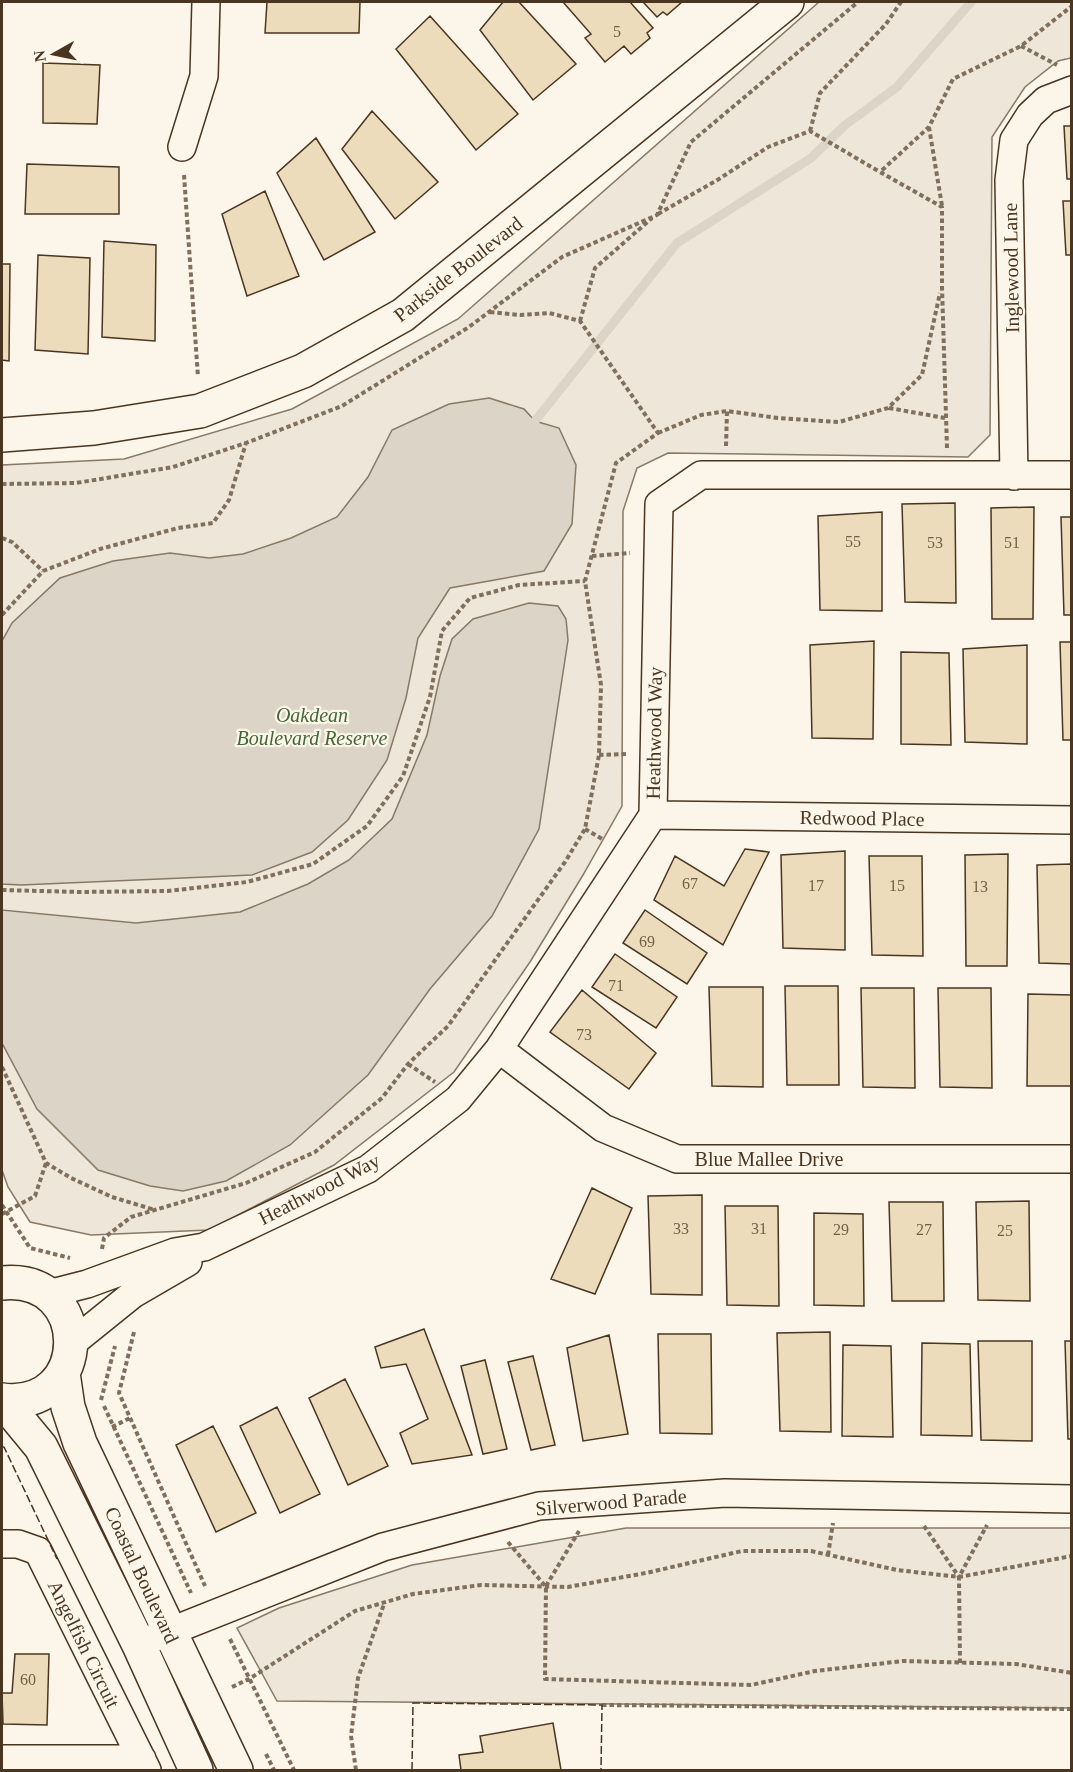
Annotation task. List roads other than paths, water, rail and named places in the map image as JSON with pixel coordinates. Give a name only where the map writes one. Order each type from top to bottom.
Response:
[{"type":"street","points":[[182,147],[204,76],[206,2]]},
{"type":"street","name":"Parkside Boulevard","points":[[2,435],[94,428],[200,411],[303,371],[403,315],[787,2]]},
{"type":"street","name":"Inglewood Lane","points":[[1014,476],[1009,180],[1014,140],[1030,115],[1066,79]]},
{"type":"street","name":"Heathwood Way","points":[[48,1294],[87,1284],[108,1268],[204,1247],[368,1169],[458,1099],[499,1048],[653,815],[659,504],[701,476],[1071,475]]},
{"type":"street","name":"Redwood Place","points":[[653,815],[1071,820]]},
{"type":"street","name":"Blue Mallee Drive","points":[[499,1048],[603,1128],[676,1159],[1071,1159]]},
{"type":"street","name":"Heathwood Way","points":[[67,1359],[127,1299],[148,1283],[188,1261],[204,1247]]},
{"type":"street","points":[[6,1277],[32,1285],[48,1294]]},
{"type":"street","name":"Coastal Boulevard","points":[[48,1294],[60,1306],[68,1322],[68,1407],[80,1443],[236,1770]]},
{"type":"street","points":[[2,1400],[20,1401],[38,1396],[52,1386],[67,1359]]},
{"type":"street","name":"Coastal Boulevard","points":[[2,1400],[41,1447],[140,1645],[196,1770]]},
{"type":"street","name":"Silverwood Parade","points":[[140,1645],[169,1631],[383,1547],[539,1506],[725,1493],[1071,1499]]},
{"type":"street","name":"Angelfish Circuit","points":[[2,1544],[18,1544],[38,1551],[144,1765]]},
{"type":"street","points":[[2,1759],[144,1765]]},
{"type":"waterway","points":[[535,421],[677,243],[811,158],[844,126],[897,87],[971,2]]},
{"type":"park label","name":"Oakdean Boulevard Reserve","points":[[312,726]]}]
